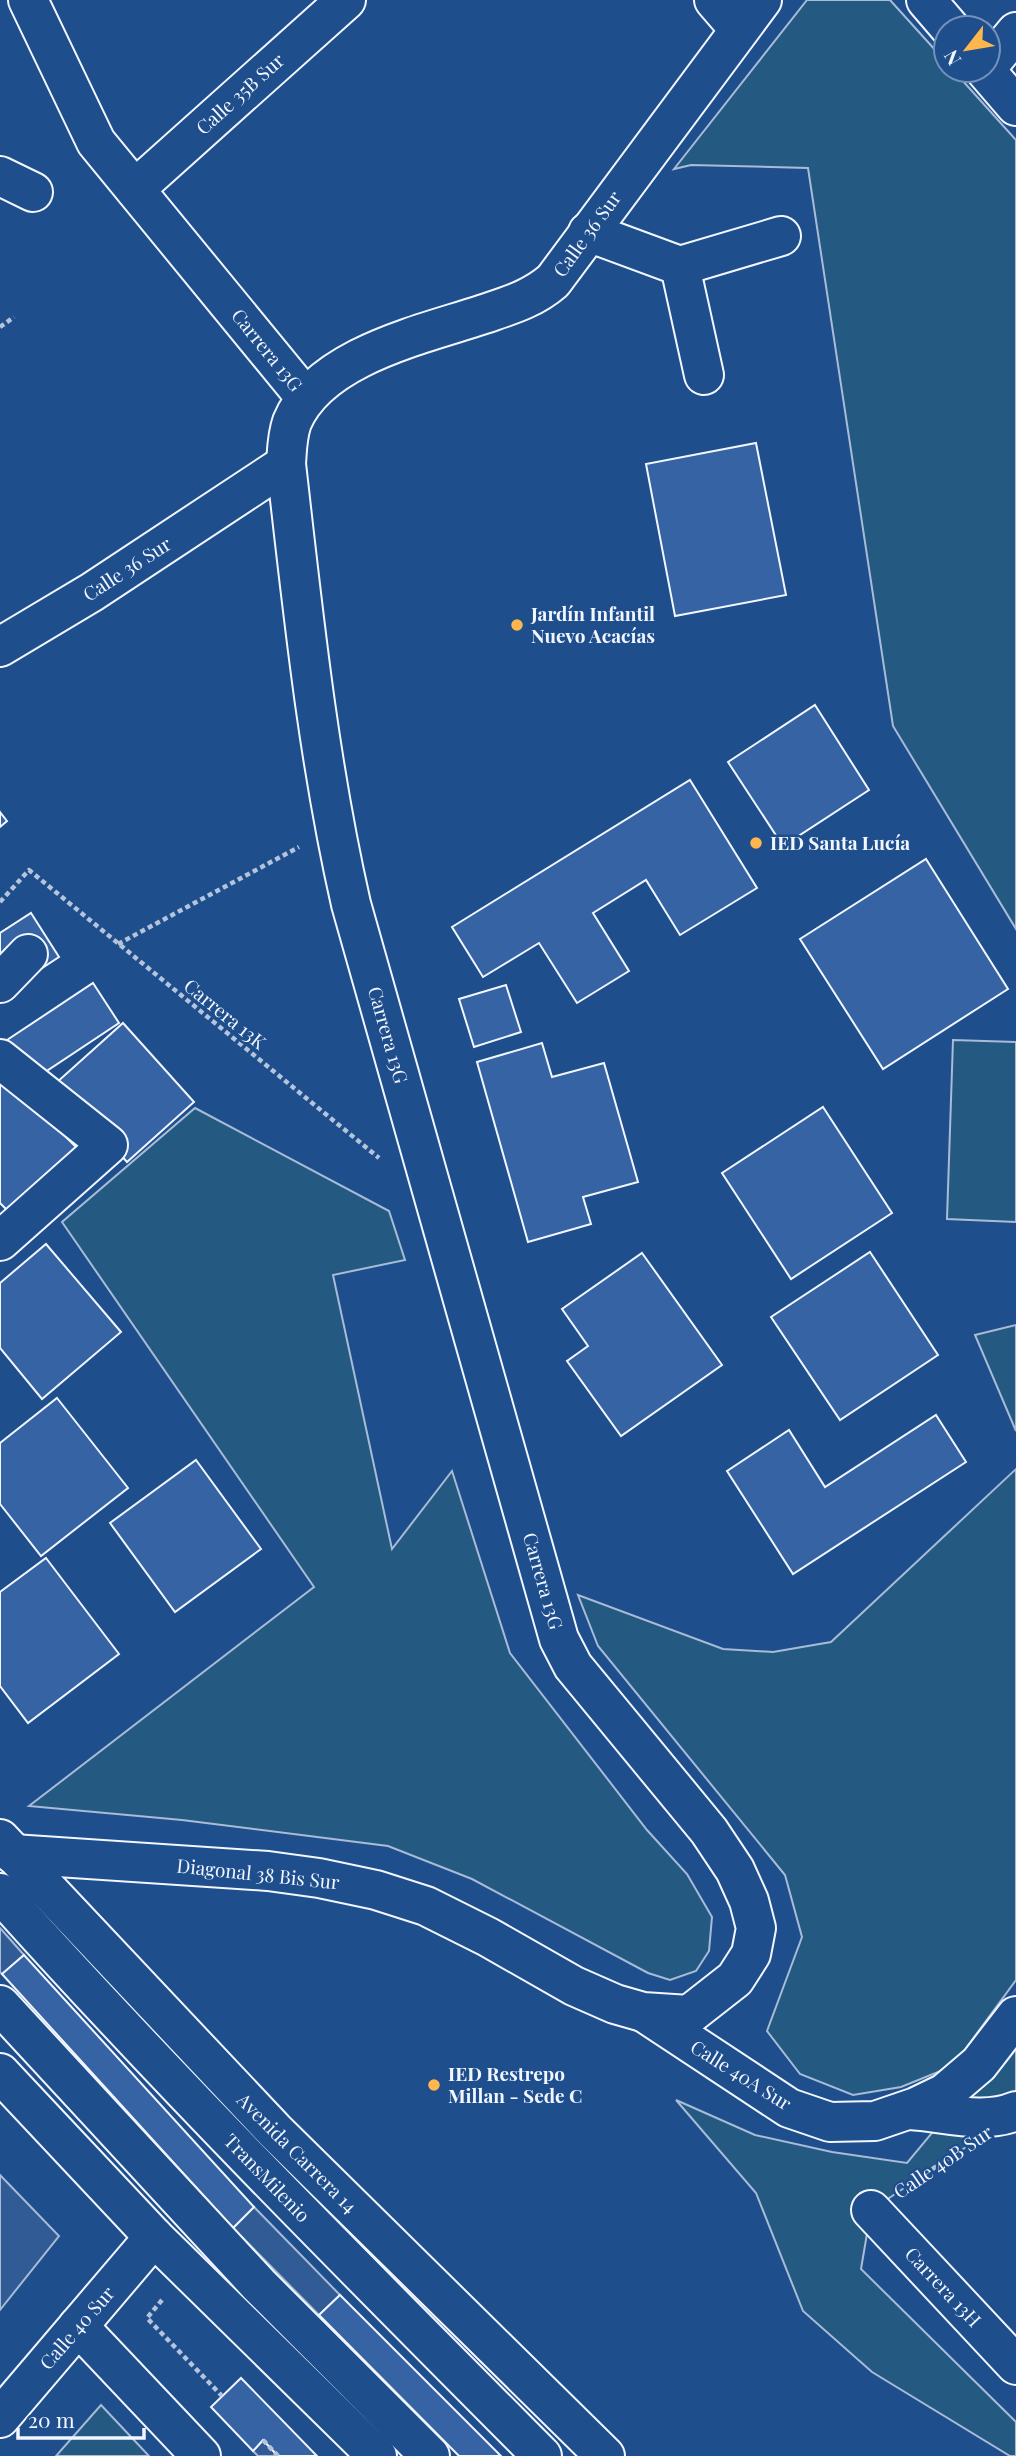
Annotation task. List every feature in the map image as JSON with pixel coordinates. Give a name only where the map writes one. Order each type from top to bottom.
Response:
[{"type":"street","name":"Carrera 13G","points":[[28,0],[96,142],[306,398],[288,435],[286,464],[309,665],[334,829],[372,981],[559,1639],[587,1685],[709,1831],[735,1870],[749,1900],[756,1928],[751,1954],[735,1979],[689,2015],[643,2012]]},
{"type":"street","name":"Calle 35B Sur","points":[[135,188],[346,0]]},
{"type":"street","points":[[714,0],[751,14]]},
{"type":"street","points":[[926,0],[938,14]]},
{"type":"street","name":"Calle 36 Sur","points":[[306,398],[333,375],[372,352],[525,300],[540,292],[552,281],[751,14]]},
{"type":"street","points":[[1002,49],[1016,32]]},
{"type":"street","points":[[998,84],[1016,106]]},
{"type":"street","points":[[588,232],[680,266],[781,236]]},
{"type":"street","points":[[680,266],[704,375]]},
{"type":"street","name":"Calle 36 Sur","points":[[0,647],[92,592],[286,464]]},
{"type":"street","points":[[0,983],[28,954]]},
{"type":"street","points":[[0,1059],[108,1145],[0,1241]]},
{"type":"street","name":"Diagonal 38 Bis Sur","points":[[7,1847],[268,1871],[376,1890],[426,1906],[488,1937],[574,1986],[615,2004],[643,2012]]},
{"type":"street","name":"Avenida Carrera 14","points":[[7,1847],[275,2131],[605,2456]]},
{"type":"street","name":"TransMilenio","points":[[0,1893],[117,2022],[266,2179],[542,2456]]},
{"type":"street","points":[[0,2005],[259,2285],[430,2456]]},
{"type":"street","name":"Calle 40A Sur","points":[[643,2012],[789,2108],[830,2122],[875,2121],[945,2093],[979,2064],[1016,2016]]},
{"type":"street","points":[[0,2073],[154,2237],[377,2456]]},
{"type":"street","name":"Calle 40B Sur","points":[[875,2121],[911,2110],[980,2118],[1004,2116],[1016,2111]]},
{"type":"street","name":"Carrera 13H","points":[[871,2210],[1016,2365]]},
{"type":"street","name":"Calle 40 Sur","points":[[0,2418],[154,2237]]},
{"type":"street","points":[[78,2326],[201,2456]]},
{"type":"path","points":[[0,327],[15,317]]},
{"type":"path","points":[[118,944],[334,829]]},
{"type":"path","name":"Carrera 13K","points":[[0,902],[29,870],[384,1163]]},
{"type":"path","name":"Calle 40B Sur","points":[[871,2210],[960,2151]]},
{"type":"path","points":[[147,2318],[222,2396]]},
{"type":"path","points":[[263,2440],[278,2456]]},
{"type":"shaded area","points":[[807,0],[890,0],[932,46],[932,84],[966,84],[1016,140],[1016,929],[893,726],[808,168],[691,165],[674,169]]},
{"type":"shaded area","points":[[953,1040],[1016,1042],[1016,1222],[947,1219]]},
{"type":"shaded area","points":[[195,1108],[389,1211],[405,1260],[333,1275],[392,1549],[452,1471],[510,1653],[647,1830],[687,1874],[712,1917],[709,1951],[696,1971],[670,1980],[648,1973],[472,1879],[388,1846],[182,1820],[29,1806],[314,1587],[62,1222]]},
{"type":"shaded area","points":[[1016,1325],[1016,1431],[975,1335]]},
{"type":"shaded area","points":[[1016,1469],[1016,1980],[953,2066],[901,2087],[853,2095],[800,2074],[767,2031],[802,1937],[785,1875],[598,1646],[578,1595],[723,1649],[773,1652],[831,1642]]},
{"type":"shaded area","points":[[0,1928],[24,1955],[2,1974],[0,1972]]},
{"type":"shaded area","points":[[1016,2032],[1016,2114],[871,2210],[861,2269],[1016,2422],[1016,2456],[1010,2456],[872,2372],[803,2311],[756,2193],[676,2100],[755,2135],[832,2152],[907,2163]]},
{"type":"shaded area","points":[[0,2175],[59,2236],[0,2310]]},
{"type":"shaded area","points":[[254,2207],[340,2295],[319,2315],[233,2228]]},
{"type":"shaded area","points":[[101,2405],[149,2456],[56,2456]]},
{"type":"shaded area","points":[[263,2440],[278,2456],[258,2456],[253,2451]]},
{"type":"building","points":[[756,443],[786,595],[675,616],[646,464]]},
{"type":"building","points":[[815,705],[869,790],[783,846],[728,762]]},
{"type":"building","points":[[690,780],[757,888],[680,935],[646,880],[593,913],[629,971],[577,1003],[539,943],[483,977],[452,927]]},
{"type":"building","points":[[0,812],[7,821],[0,827]]},
{"type":"building","points":[[926,859],[1008,989],[883,1069],[800,939]]},
{"type":"building","points":[[31,913],[59,957],[42,968],[27,944],[0,961],[0,933]]},
{"type":"building","points":[[93,983],[119,1023],[30,1082],[4,1042]]},
{"type":"building","points":[[506,985],[521,1032],[474,1047],[459,999]]},
{"type":"building","points":[[123,1023],[194,1102],[127,1162],[56,1083]]},
{"type":"building","points":[[542,1043],[552,1077],[604,1063],[638,1182],[583,1197],[591,1224],[528,1242],[477,1062]]},
{"type":"building","points":[[0,1071],[85,1156],[19,1222],[0,1203]]},
{"type":"building","points":[[823,1107],[892,1213],[791,1279],[722,1173]]},
{"type":"building","points":[[46,1244],[121,1332],[42,1399],[0,1348],[0,1283]]},
{"type":"building","points":[[870,1252],[938,1355],[840,1420],[771,1317]]},
{"type":"building","points":[[642,1253],[722,1365],[621,1436],[567,1361],[588,1346],[562,1309]]},
{"type":"building","points":[[57,1398],[128,1488],[41,1556],[0,1504],[0,1443]]},
{"type":"building","points":[[936,1415],[966,1462],[793,1574],[727,1471],[789,1430],[825,1487]]},
{"type":"building","points":[[196,1460],[261,1549],[175,1612],[110,1523]]},
{"type":"building","points":[[46,1558],[119,1654],[28,1723],[0,1686],[0,1592]]},
{"type":"building","points":[[24,1955],[254,2207],[233,2228],[2,1974]]},
{"type":"building","points":[[340,2295],[501,2456],[459,2456],[319,2315]]},
{"type":"building","points":[[241,2378],[317,2456],[278,2456],[263,2440],[253,2451],[211,2407]]},
{"type":"place","name":"Jardín Infantil Nuevo Acacías","points":[[517,625]]},
{"type":"place","name":"IED Santa Lucía","points":[[756,843]]},
{"type":"place","name":"IED Restrepo Millan - Sede C","points":[[434,2085]]}]
